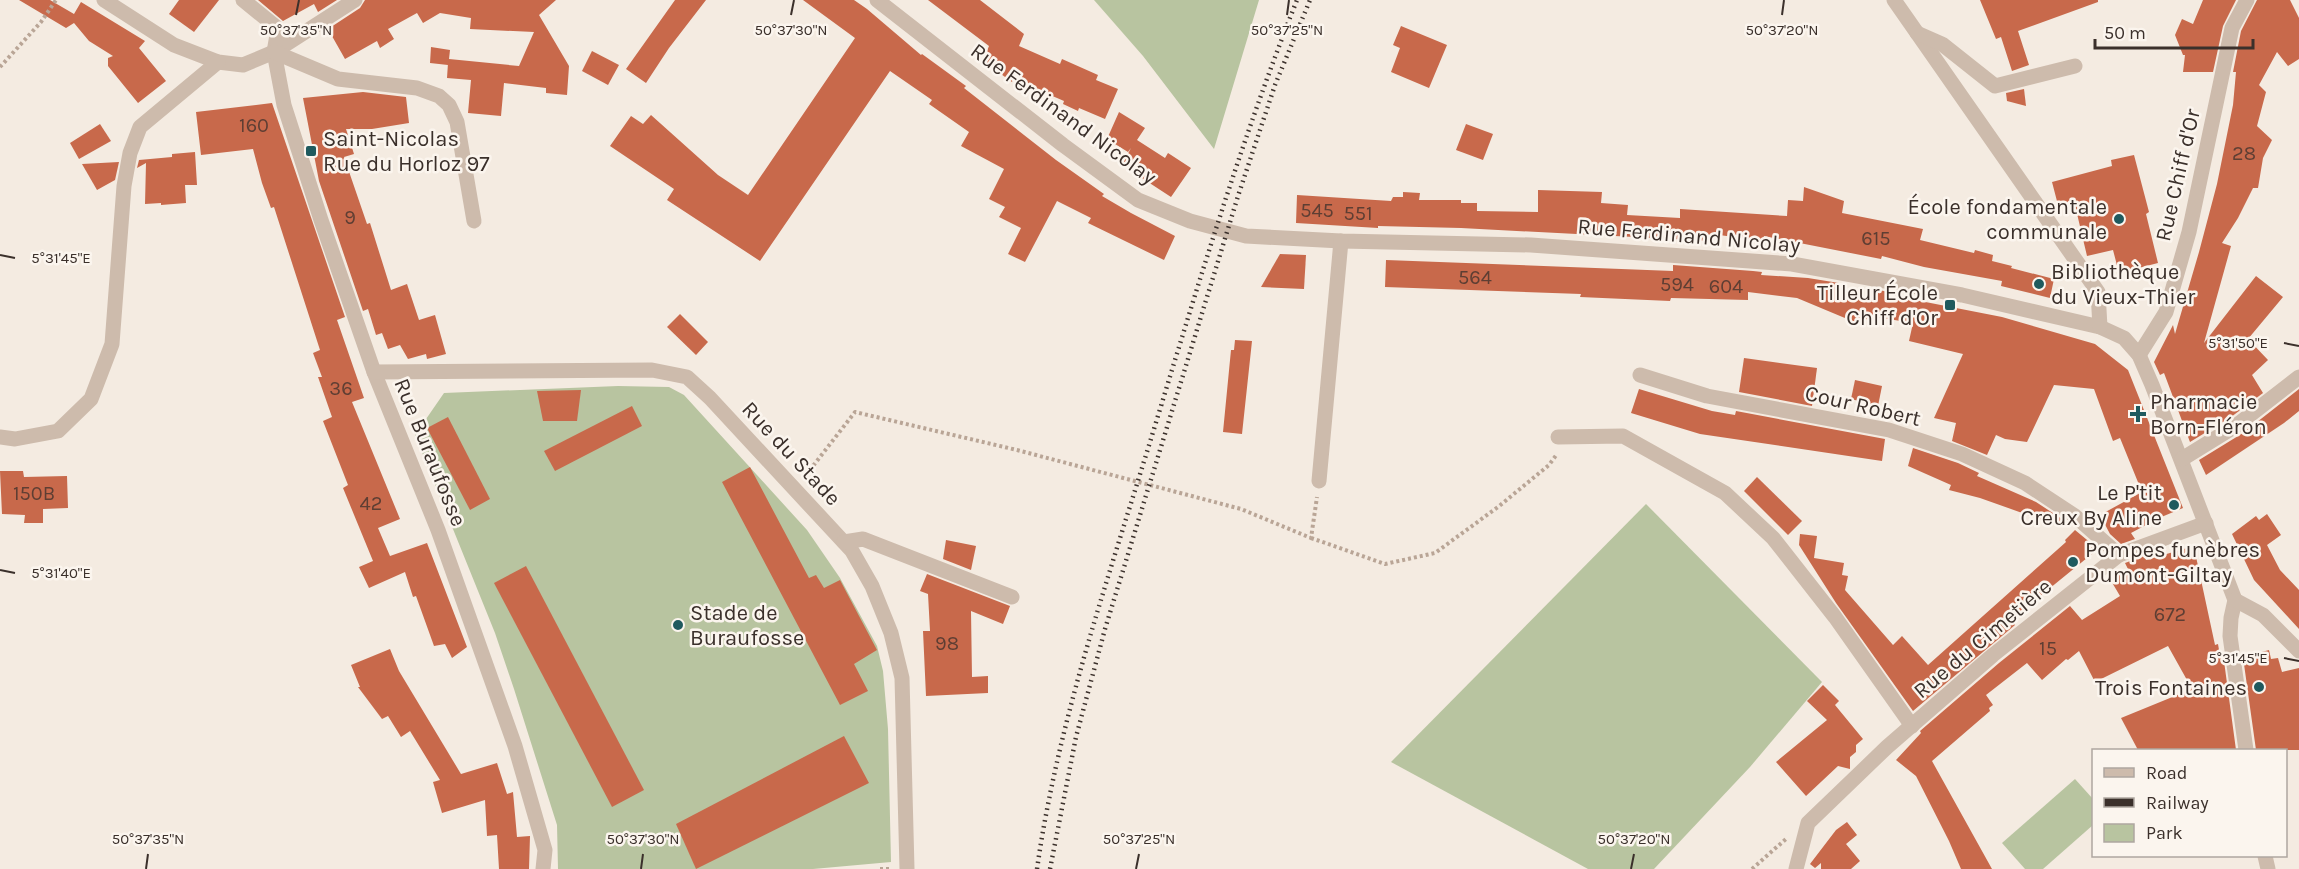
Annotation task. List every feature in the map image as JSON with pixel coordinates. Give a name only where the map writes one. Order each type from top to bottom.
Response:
[{"type":"street","points":[[104,0],[174,45],[218,62],[243,65],[274,52],[355,0]]},
{"type":"street","name":"Rue Buraufosse","points":[[243,0],[275,26],[277,35],[274,52],[284,105],[374,372],[438,530],[515,746],[545,850],[543,869]]},
{"type":"street","name":"Rue Ferdinand Nicolay","points":[[878,0],[1063,145],[1138,200],[1190,221],[1246,236],[1341,241],[1531,245],[1792,264],[1962,295],[2100,327],[2124,338],[2139,355],[2182,459],[2235,600],[2230,636],[2246,749]]},
{"type":"street","points":[[1894,0],[2098,292],[2100,327]]},
{"type":"street","name":"Rue Chiff d'Or","points":[[2139,355],[2166,312],[2189,232],[2232,28],[2247,0]]},
{"type":"street","points":[[1917,33],[1942,44],[1995,86],[2075,66]]},
{"type":"street","points":[[274,52],[338,80],[425,89],[439,96],[449,105],[457,122],[474,221]]},
{"type":"street","points":[[0,438],[15,439],[58,431],[91,399],[112,344],[124,186],[130,153],[140,127],[218,62]]},
{"type":"street","points":[[1318,481],[1341,241]]},
{"type":"street","name":"Rue du Stade","points":[[374,372],[652,370],[687,377],[710,398],[852,551],[872,585],[891,633],[902,678],[907,869]]},
{"type":"street","name":"Cour Robert","points":[[1640,375],[1707,396],[1889,430],[1962,454],[2025,483],[2075,516],[2119,555]]},
{"type":"street","points":[[2182,459],[2236,425],[2299,377]]},
{"type":"street","points":[[1565,437],[1623,436],[1725,493],[1773,538],[1835,617],[1912,726]]},
{"type":"street","name":"Rue du Cimetière","points":[[1808,823],[1992,655],[2119,555],[2206,523]]},
{"type":"street","points":[[844,542],[863,539],[1012,597]]},
{"type":"street","points":[[2235,600],[2263,615],[2299,651]]},
{"type":"street","points":[[1796,869],[1808,823]]},
{"type":"path","points":[[0,67],[42,22],[56,0]]},
{"type":"path","points":[[795,489],[855,412],[1017,450],[1240,509],[1311,538],[1385,564],[1435,553],[1498,507],[1549,465],[1565,437]]},
{"type":"path","points":[[1311,538],[1318,481]]},
{"type":"path","points":[[1752,869],[1780,842],[1808,823]]},
{"type":"green space","points":[[1094,0],[1259,0],[1214,149],[1143,56]]},
{"type":"green space","name":"Stade de Buraufosse","points":[[618,386],[669,387],[684,395],[807,530],[840,578],[877,646],[883,671],[888,729],[891,862],[813,869],[558,869],[557,825],[514,689],[495,633],[415,435],[444,393]]},
{"type":"green space","points":[[1646,504],[1822,682],[1750,767],[1654,869],[1588,869],[1391,762]]},
{"type":"green space","points":[[2075,779],[2092,798],[2092,826],[2043,869],[2025,869],[2002,843]]},
{"type":"building","points":[[19,0],[50,0],[74,14],[81,2],[145,41],[139,48],[166,81],[138,103],[108,66],[108,58],[113,56],[89,41],[74,23],[66,28]]},
{"type":"building","points":[[179,0],[219,0],[194,32],[169,14]]},
{"type":"building","points":[[258,0],[337,0],[318,12],[314,4],[283,21]]},
{"type":"building","points":[[365,0],[556,0],[539,15],[569,66],[567,95],[546,93],[546,88],[504,83],[501,116],[468,113],[471,80],[447,78],[448,65],[430,63],[431,47],[450,50],[449,59],[519,66],[534,32],[470,29],[471,18],[440,13],[423,23],[417,13],[388,29],[394,39],[380,48],[377,41],[345,59],[328,29],[360,8]]},
{"type":"building","points":[[675,0],[706,0],[669,48],[646,83],[626,69]]},
{"type":"building","points":[[803,0],[854,0],[867,9],[921,55],[966,86],[964,88],[1056,160],[1104,194],[1102,196],[1175,236],[1164,260],[1088,223],[1091,218],[1057,201],[1025,262],[1008,254],[1021,228],[999,217],[1005,207],[989,199],[1004,169],[961,146],[969,132],[929,104],[932,100],[890,71],[760,261],[667,200],[674,189],[610,146],[631,116],[643,124],[651,115],[718,175],[748,195],[855,38]]},
{"type":"building","points":[[928,0],[980,0],[1024,34],[1019,46],[1060,64],[1062,59],[1098,75],[1096,80],[1118,89],[1105,119],[1079,108],[1078,111],[1063,104],[1064,101],[1013,79],[1012,82],[983,61],[989,46]]},
{"type":"building","points":[[1980,0],[2098,0],[2098,2],[2018,31],[2029,65],[2012,71],[2001,37],[1996,39]]},
{"type":"building","points":[[2203,0],[2236,0],[2223,26],[2213,72],[2183,72],[2185,55],[2175,35],[2182,19],[2193,24]]},
{"type":"building","points":[[2257,0],[2290,0],[2299,18],[2299,59],[2288,66],[2277,52],[2259,85],[2266,92],[2257,126],[2272,140],[2263,158],[2258,188],[2253,188],[2222,243],[2231,246],[2204,343],[2256,276],[2283,297],[2248,339],[2268,360],[2252,375],[2263,393],[2231,417],[2190,442],[2164,373],[2160,375],[2154,362],[2173,325],[2175,334],[2199,252],[2217,184],[2233,105],[2236,72],[2233,72],[2241,31]]},
{"type":"building","points":[[1401,26],[1447,45],[1429,88],[1391,72],[1400,48],[1393,45]]},
{"type":"building","points":[[592,51],[619,65],[608,85],[582,71]]},
{"type":"building","points":[[2024,89],[2026,106],[2007,101],[2006,93]]},
{"type":"building","points":[[363,92],[406,97],[409,123],[372,129],[346,129],[354,154],[344,157],[367,224],[370,223],[391,290],[407,284],[419,320],[435,315],[446,354],[427,359],[426,354],[408,359],[400,345],[388,349],[382,333],[376,335],[368,309],[363,311],[319,181],[303,98]]},
{"type":"building","points":[[272,103],[345,317],[337,320],[364,398],[352,402],[400,519],[378,528],[390,556],[427,543],[467,647],[452,658],[445,644],[434,646],[405,572],[369,588],[359,567],[373,561],[343,488],[348,485],[323,421],[332,417],[318,377],[322,377],[313,353],[320,350],[274,207],[271,208],[262,183],[253,149],[201,155],[196,112]]},
{"type":"building","points":[[1119,112],[1145,128],[1137,140],[1165,158],[1168,153],[1191,168],[1171,197],[1122,165],[1131,148],[1128,152],[1107,139]]},
{"type":"building","points":[[100,124],[111,141],[79,159],[70,143]]},
{"type":"building","points":[[1466,124],[1493,134],[1483,160],[1456,150]]},
{"type":"building","points":[[195,152],[197,185],[185,185],[186,203],[145,204],[146,163],[137,168],[139,160]]},
{"type":"building","points":[[2134,155],[2149,212],[2146,214],[2158,263],[2119,273],[2113,250],[2087,256],[2074,201],[2058,205],[2052,182],[2112,166],[2111,160]]},
{"type":"building","points":[[119,162],[115,180],[97,190],[82,164]]},
{"type":"building","points":[[1804,187],[1844,201],[1842,213],[1923,229],[1920,240],[1974,253],[1975,250],[1993,255],[1992,261],[2054,279],[2050,298],[2001,286],[2002,281],[1924,267],[1882,256],[1881,259],[1764,236],[1763,241],[1712,234],[1711,241],[1461,228],[1378,226],[1378,228],[1296,223],[1297,195],[1391,201],[1393,197],[1403,197],[1403,192],[1420,193],[1419,200],[1461,200],[1461,203],[1477,203],[1477,211],[1538,212],[1538,190],[1602,192],[1601,203],[1628,205],[1627,215],[1680,218],[1680,209],[1787,216],[1788,200],[1803,201]]},
{"type":"building","points":[[1280,254],[1306,255],[1304,289],[1261,287]]},
{"type":"building","points":[[1386,260],[1673,271],[1673,265],[1762,272],[1761,275],[1808,278],[1839,283],[1837,295],[1869,299],[1871,289],[1884,291],[1905,298],[2002,317],[2095,344],[2128,370],[2183,508],[2131,533],[2135,539],[2121,544],[2110,534],[2100,515],[2142,492],[2120,438],[2113,441],[2094,389],[2054,385],[2027,442],[2005,439],[1996,435],[1987,455],[1952,441],[1956,423],[1934,418],[1963,354],[1909,341],[1913,323],[1876,317],[1876,321],[1866,319],[1864,326],[1797,298],[1748,292],[1748,300],[1671,298],[1670,301],[1580,297],[1581,294],[1385,287]]},
{"type":"building","points":[[680,314],[708,342],[696,355],[667,327]]},
{"type":"building","points":[[1235,340],[1252,341],[1242,434],[1223,432],[1231,350],[1234,350]]},
{"type":"building","points":[[1744,358],[1817,368],[1812,406],[1739,392]]},
{"type":"building","points":[[1855,380],[1882,386],[1878,406],[1851,399]]},
{"type":"building","points":[[1639,389],[1712,411],[1735,415],[1736,411],[1885,439],[1882,461],[1700,434],[1631,413]]},
{"type":"building","points":[[2299,389],[2299,411],[2206,475],[2199,460],[2243,433]]},
{"type":"building","points":[[581,390],[577,421],[543,421],[537,391]]},
{"type":"building","points":[[632,406],[642,426],[555,471],[544,451]]},
{"type":"building","points":[[448,417],[490,499],[470,510],[427,428]]},
{"type":"building","points":[[1913,448],[1958,463],[1979,473],[1977,476],[2036,502],[2062,519],[2059,526],[1980,498],[1949,490],[1951,485],[1908,466]]},
{"type":"building","points":[[750,467],[809,578],[816,575],[824,588],[840,580],[877,650],[854,664],[868,691],[840,705],[722,482]]},
{"type":"building","points":[[0,471],[23,471],[24,477],[67,476],[68,508],[43,509],[43,523],[24,523],[25,515],[2,514]]},
{"type":"building","points":[[1757,477],[1802,521],[1788,535],[1744,491]]},
{"type":"building","points":[[2267,514],[2281,535],[2267,545],[2280,570],[2299,590],[2299,629],[2254,580],[2232,534],[2256,516],[2259,520]]},
{"type":"building","points":[[2075,530],[2098,549],[2012,619],[2015,625],[1913,711],[1836,603],[1799,545],[1800,534],[1817,536],[1814,558],[1844,563],[1842,575],[1848,576],[1845,590],[1893,645],[1902,636],[1928,665],[2066,542],[2065,540]]},
{"type":"building","points":[[946,540],[976,546],[971,570],[943,559]]},
{"type":"building","points":[[2187,548],[2195,552],[2215,645],[2218,644],[2221,662],[2224,661],[2236,749],[2137,749],[2121,718],[2192,689],[2168,646],[2095,682],[2079,651],[2042,680],[2027,663],[1986,695],[1993,705],[1989,708],[1990,711],[1932,761],[1992,869],[1961,869],[1916,776],[1896,760],[1921,733],[1920,731],[2070,606],[2082,620],[2120,596],[2110,579],[2128,569],[2125,563],[2144,556],[2146,560]]},
{"type":"building","points":[[526,566],[644,790],[612,807],[494,583]]},
{"type":"building","points":[[927,574],[1010,606],[1003,624],[971,611],[972,677],[988,676],[988,693],[926,696],[923,631],[930,631],[928,594],[920,591]]},
{"type":"building","points":[[390,649],[399,671],[461,774],[497,763],[507,794],[513,792],[517,837],[530,836],[529,869],[499,869],[497,835],[487,836],[485,800],[442,813],[433,782],[440,780],[410,731],[401,737],[388,716],[382,719],[358,687],[360,687],[351,665]]},
{"type":"building","points":[[2269,650],[2271,659],[2278,658],[2282,672],[2299,668],[2299,750],[2256,749],[2243,657]]},
{"type":"building","points":[[1823,685],[1839,701],[1835,705],[1863,739],[1856,745],[1856,752],[1850,757],[1850,769],[1838,766],[1806,796],[1776,762],[1827,720],[1807,701]]},
{"type":"building","points":[[844,736],[869,783],[696,869],[676,824]]},
{"type":"building","points":[[1847,822],[1857,835],[1846,844],[1860,861],[1851,869],[1821,869],[1821,863],[1815,868],[1810,864],[1836,830]]},
{"type":"railway","points":[[1037,869],[1069,712],[1098,609],[1217,226],[1255,112],[1297,0]]},
{"type":"railway","points":[[1050,869],[1076,737],[1105,629],[1239,193],[1275,85],[1310,0]]},
{"type":"place","name":"Saint-Nicolas Rue du Horloz 97","points":[[311,151]]},
{"type":"place","name":"École fondamentale communale","points":[[2119,219]]},
{"type":"place","name":"Bibliothèque du Vieux-Thier","points":[[2039,284]]},
{"type":"place","name":"Tilleur École Chiff d'Or","points":[[1950,305]]},
{"type":"place","name":"Pharmacie Born-Fléron","points":[[2138,414]]},
{"type":"place","name":"Le P'tit Creux By Aline","points":[[2174,505]]},
{"type":"place","name":"Pompes funèbres Dumont-Giltay","points":[[2073,562]]},
{"type":"place","name":"Stade de Buraufosse","points":[[678,625]]},
{"type":"place","name":"Trois Fontaines","points":[[2259,687]]}]
